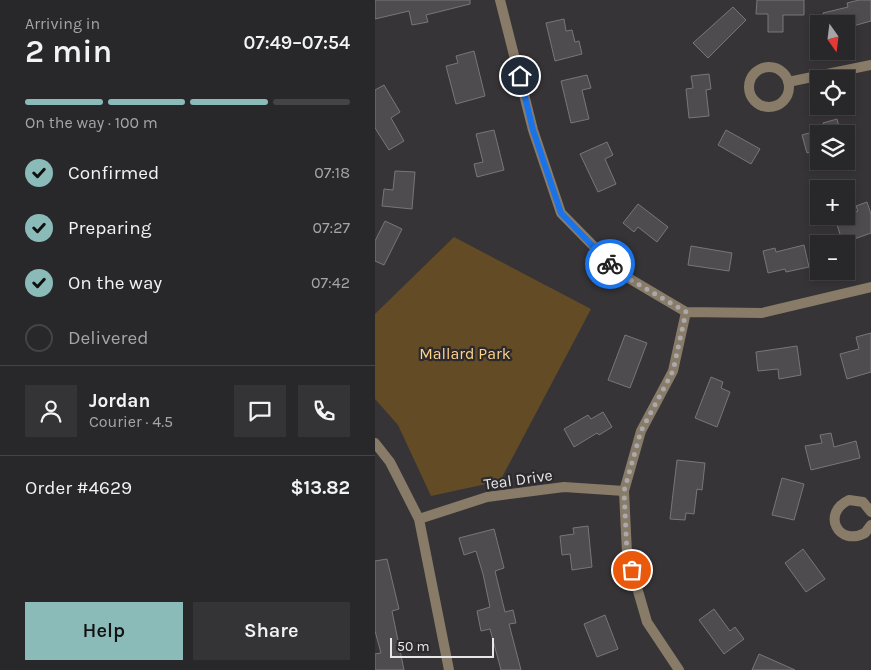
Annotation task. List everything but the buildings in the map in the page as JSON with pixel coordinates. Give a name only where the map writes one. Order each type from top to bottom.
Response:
[{"type":"street","points":[[500,0],[533,130],[561,213],[619,273],[686,312],[762,314],[871,287]]},
{"type":"street","points":[[788,82],[871,65]]},
{"type":"street","points":[[679,670],[647,622],[627,553],[624,491],[641,431],[673,371],[686,312]]},
{"type":"street","points":[[375,443],[390,462],[419,519],[449,670]]},
{"type":"street","name":"Teal Drive","points":[[419,519],[487,497],[564,487],[624,491]]},
{"type":"street","points":[[871,512],[863,502],[849,500],[837,509],[835,516],[838,530],[844,535],[851,537],[858,537],[865,533],[871,525]]},
{"type":"green space","name":"Mallard Park","points":[[454,237],[591,309],[500,481],[431,496],[398,425],[375,399],[375,314]]},
{"type":"way so far","points":[[610,264],[619,273],[686,312],[673,371],[641,431],[624,491],[627,553],[632,570]]},
{"type":"route","points":[[520,76],[533,130],[561,213],[610,264]]}]
